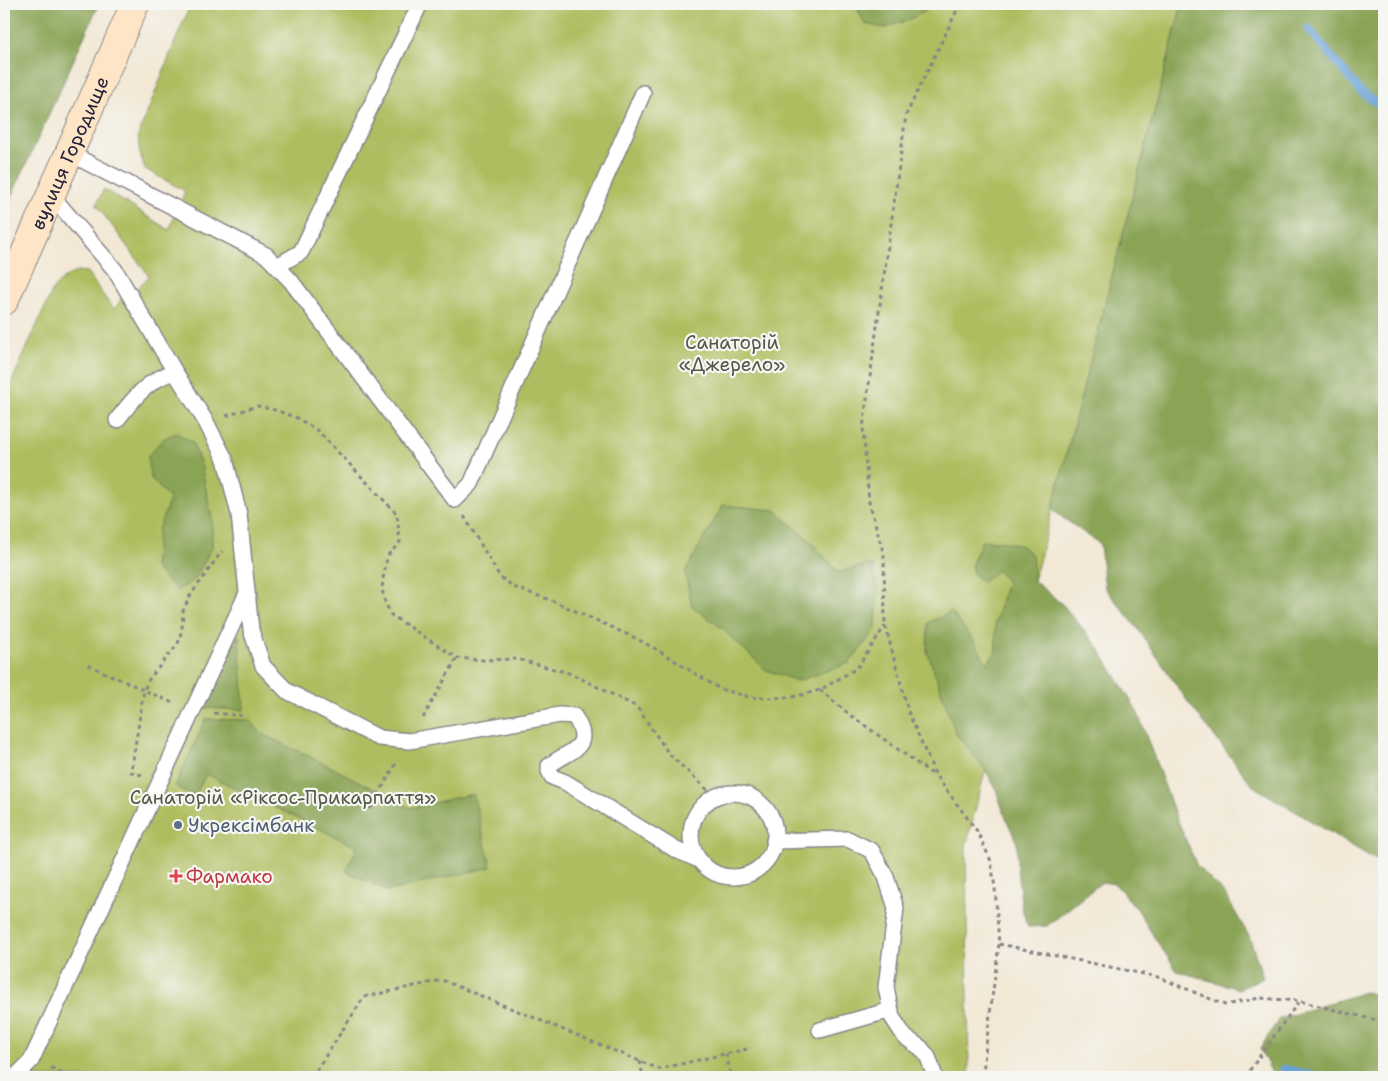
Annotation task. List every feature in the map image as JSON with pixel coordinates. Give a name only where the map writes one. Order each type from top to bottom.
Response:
[{"type":"street","name":"вулиця Городище","points":[[4,301],[135,4]]},
{"type":"lane","points":[[277,266],[301,252],[419,4]]},
{"type":"lane","points":[[70,153],[266,255],[297,289],[455,500],[471,484],[643,93]]},
{"type":"lane","points":[[51,196],[115,270],[174,372],[206,422],[225,459],[239,514],[251,630],[263,666],[287,691],[379,738],[409,741],[560,715],[574,716],[582,734],[580,745],[574,751],[548,766],[552,777],[565,782],[676,850],[699,860],[709,870],[733,877],[746,875],[758,869],[767,860],[773,848],[775,835],[773,822],[767,811],[758,801],[746,795],[733,793],[720,796],[709,802],[699,811],[694,822],[692,842],[699,860]]},
{"type":"lane","points":[[117,420],[132,401],[150,384],[164,375],[174,372]]},
{"type":"lane","points":[[15,1077],[31,1061],[247,591]]},
{"type":"lane","points":[[774,842],[848,839],[872,851],[886,877],[896,908],[886,987],[892,1017],[905,1037],[921,1048],[928,1056],[935,1077]]},
{"type":"lane","points":[[820,1030],[891,1010]]},
{"type":"path","points":[[960,4],[906,115],[863,428],[869,502],[884,555],[885,625],[909,714],[936,776],[976,831],[991,861],[999,944],[983,1077]]},
{"type":"path","points":[[206,422],[257,406],[297,418],[318,431],[397,514],[400,542],[388,555],[382,589],[391,615],[457,658],[483,660],[517,659],[572,674],[637,707],[669,754],[716,798]]},
{"type":"path","points":[[455,500],[500,577],[516,588],[553,601],[656,649],[720,689],[749,697],[768,698],[793,697],[820,690],[857,668],[885,625]]},
{"type":"path","points":[[161,780],[131,772],[144,690],[149,679],[178,644],[184,611],[190,596],[240,527]]},
{"type":"path","points":[[88,665],[192,711],[246,716]]},
{"type":"path","points":[[820,690],[849,714],[936,776]]},
{"type":"path","points":[[999,944],[1158,977],[1225,1005],[1260,998],[1298,1001],[1384,1022]]},
{"type":"path","points":[[312,1077],[364,997],[442,980],[659,1069],[751,1048]]},
{"type":"path","points":[[1245,1077],[1298,1001]]},
{"type":"path","points":[[726,1054],[731,1077]]},
{"type":"path","points":[[31,1061],[75,1077]]},
{"type":"path","points":[[640,1061],[643,1077]]},
{"type":"green space","points":[[4,4],[99,4],[4,213]]},
{"type":"green space","points":[[191,4],[1182,4],[966,846],[969,1077],[4,1077],[4,399],[53,289],[60,281],[77,272],[87,272],[113,309],[122,297],[125,300],[149,276],[96,204],[104,189],[169,230],[185,191],[145,169],[140,154],[138,136]]},
{"type":"green space","points":[[855,4],[928,4],[926,11],[885,28],[865,24]]},
{"type":"green space","points":[[1182,4],[1384,4],[1384,865],[1253,786],[1188,702],[1138,629],[1105,588],[1100,544],[1052,510]]},
{"type":"green space","points":[[176,433],[192,442],[201,465],[212,518],[212,547],[195,579],[177,591],[154,567],[158,530],[170,499],[150,477],[148,456],[163,439]]},
{"type":"green space","points":[[723,505],[775,510],[809,540],[838,572],[872,564],[878,590],[876,629],[849,663],[798,681],[766,670],[723,629],[692,606],[685,572]]},
{"type":"green space","points":[[982,541],[1001,541],[1022,546],[1032,555],[1034,581],[1063,605],[1098,647],[1137,711],[1175,814],[1197,866],[1224,893],[1249,936],[1263,977],[1239,989],[1177,971],[1138,910],[1115,884],[1102,882],[1047,926],[1028,927],[1022,909],[1017,869],[1017,843],[995,787],[985,769],[956,734],[927,651],[928,623],[951,612],[974,641],[987,664],[996,651],[995,623],[1007,582],[998,570],[982,582],[974,575],[971,566]]},
{"type":"green space","points":[[239,635],[244,710],[203,708]]},
{"type":"green space","name":"Санаторій «Ріксос-Прикарпаття»","points":[[206,719],[250,720],[262,734],[410,808],[473,794],[491,867],[388,891],[346,871],[357,847],[206,774],[195,796],[175,786]]},
{"type":"green space","points":[[1365,992],[1384,997],[1384,1077],[1274,1077],[1260,1049],[1279,1019]]},
{"type":"waterway","points":[[1308,28],[1360,91],[1384,109]]},
{"type":"waterway","points":[[1284,1069],[1318,1077]]},
{"type":"place","name":"Укрексімбанк","points":[[178,825]]},
{"type":"place","name":"Фармако","points":[[176,876]]},
{"type":"park label","name":"Санаторій «Джерело»","points":[[732,353]]}]
